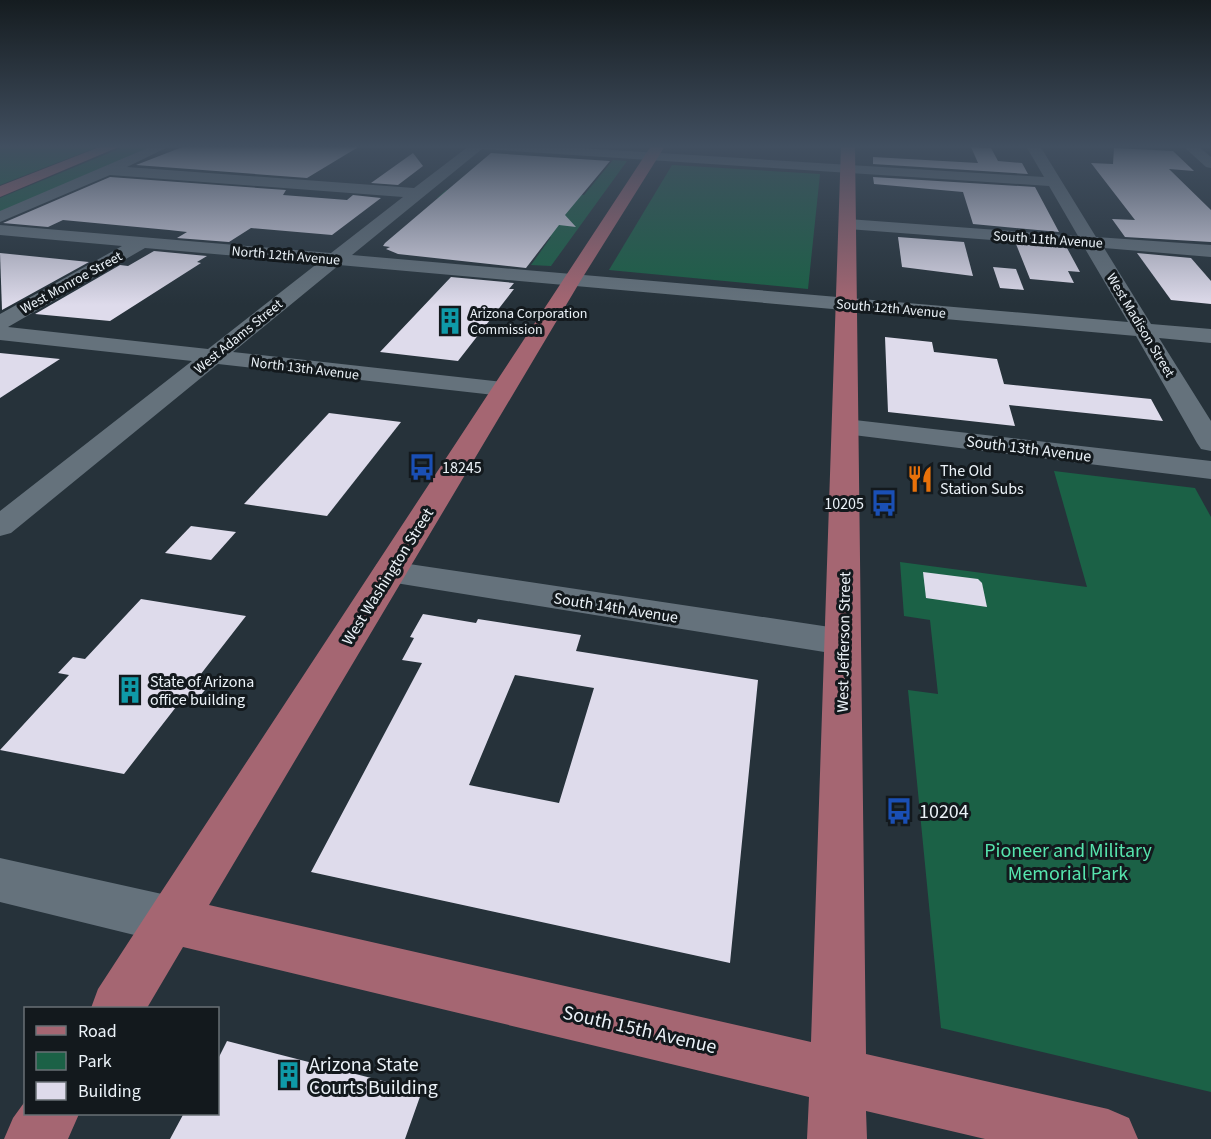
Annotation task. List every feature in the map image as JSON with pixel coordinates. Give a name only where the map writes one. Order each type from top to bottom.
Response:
[{"type":"main road","name":"West Washington Street","points":[[118,1007],[624,199]]},
{"type":"main road","name":"West Jefferson Street","points":[[837,1139],[848,199]]},
{"type":"main road","name":"South 15th Avenue","points":[[171,920],[1108,1139]]},
{"type":"main road","points":[[34,1139],[49,1115]]},
{"type":"street","points":[[0,217],[40,199]]},
{"type":"street","name":"West Adams Street","points":[[0,526],[409,199]]},
{"type":"street","name":"West Madison Street","points":[[1066,199],[1211,443]]},
{"type":"street","name":"South 11th Avenue","points":[[848,224],[1211,251]]},
{"type":"street","name":"North 12th Avenue","points":[[0,230],[571,280]]},
{"type":"street","name":"West Monroe Street","points":[[0,323],[142,242]]},
{"type":"street","name":"South 12th Avenue","points":[[571,280],[1211,336]]},
{"type":"street","name":"North 13th Avenue","points":[[0,333],[503,389]]},
{"type":"street","name":"South 13th Avenue","points":[[846,427],[1211,470]]},
{"type":"street","name":"South 14th Avenue","points":[[389,572],[843,642]]},
{"type":"street","points":[[0,880],[171,920]]},
{"type":"green space","points":[[0,199],[34,199],[0,214]]},
{"type":"green space","points":[[453,199],[599,199],[551,266],[531,265],[551,237],[481,232],[494,202]]},
{"type":"green space","points":[[652,199],[817,199],[808,289],[609,270]]},
{"type":"green space","name":"Pioneer and Military Memorial Park","points":[[1054,471],[1195,488],[1211,517],[1211,1092],[941,1028],[908,690],[938,694],[930,620],[904,616],[900,562],[1087,587]]},
{"type":"building","points":[[58,199],[379,199],[332,235],[251,228],[229,242],[177,238],[187,232],[63,220],[48,227],[3,223]]},
{"type":"building","points":[[437,199],[578,199],[565,215],[576,227],[559,225],[526,268],[398,254],[386,249],[390,247],[383,246]]},
{"type":"building","points":[[965,199],[1041,199],[1059,232],[973,224]]},
{"type":"building","points":[[1119,199],[1200,199],[1211,210],[1211,242],[1125,237],[1112,219],[1135,220]]},
{"type":"building","points":[[898,237],[964,242],[973,276],[902,267]]},
{"type":"building","points":[[1016,244],[1067,248],[1080,272],[1068,271],[1074,283],[1030,279]]},
{"type":"building","points":[[154,251],[207,256],[197,262],[201,263],[110,321],[35,314],[120,265],[128,266]]},
{"type":"building","points":[[0,253],[89,262],[2,310]]},
{"type":"building","points":[[1137,253],[1191,258],[1211,281],[1211,304],[1171,300]]},
{"type":"building","points":[[993,267],[1016,269],[1024,290],[1000,288]]},
{"type":"building","name":"Arizona Corporation Commission","points":[[451,277],[514,283],[509,289],[514,289],[458,361],[380,352]]},
{"type":"building","points":[[885,337],[932,342],[934,352],[997,359],[1004,384],[1151,399],[1163,421],[1009,405],[1015,426],[888,412]]},
{"type":"building","points":[[0,353],[60,359],[0,398]]},
{"type":"building","points":[[329,413],[401,422],[327,516],[244,504]]},
{"type":"building","points":[[191,526],[236,532],[211,560],[165,553]]},
{"type":"building","points":[[923,572],[978,579],[982,583],[987,607],[926,598]]},
{"type":"building","name":"State of Arizona office building","points":[[141,599],[246,616],[197,679],[212,681],[197,700],[183,698],[124,774],[0,750],[69,675],[58,673],[73,657],[85,659]]},
{"type":"building","points":[[423,614],[476,623],[478,619],[581,635],[576,651],[758,680],[730,963],[311,872],[422,663],[402,660],[414,638],[410,637]],"holes":[[[515,675],[594,688],[559,803],[469,785]]]},
{"type":"building","name":"Arizona State Courts Building","points":[[227,1041],[422,1091],[405,1139],[170,1139],[183,1115],[219,1115],[219,1057]]},
{"type":"place","name":"Arizona Corporation Commission","points":[[450,321]]},
{"type":"place","name":"18245","points":[[422,467]]},
{"type":"place","name":"The Old Station Subs","points":[[920,479]]},
{"type":"place","name":"10205","points":[[884,503]]},
{"type":"place","name":"State of Arizona office building","points":[[130,690]]},
{"type":"place","name":"10204","points":[[899,811]]},
{"type":"place","name":"Arizona State Courts Building","points":[[289,1075]]}]
